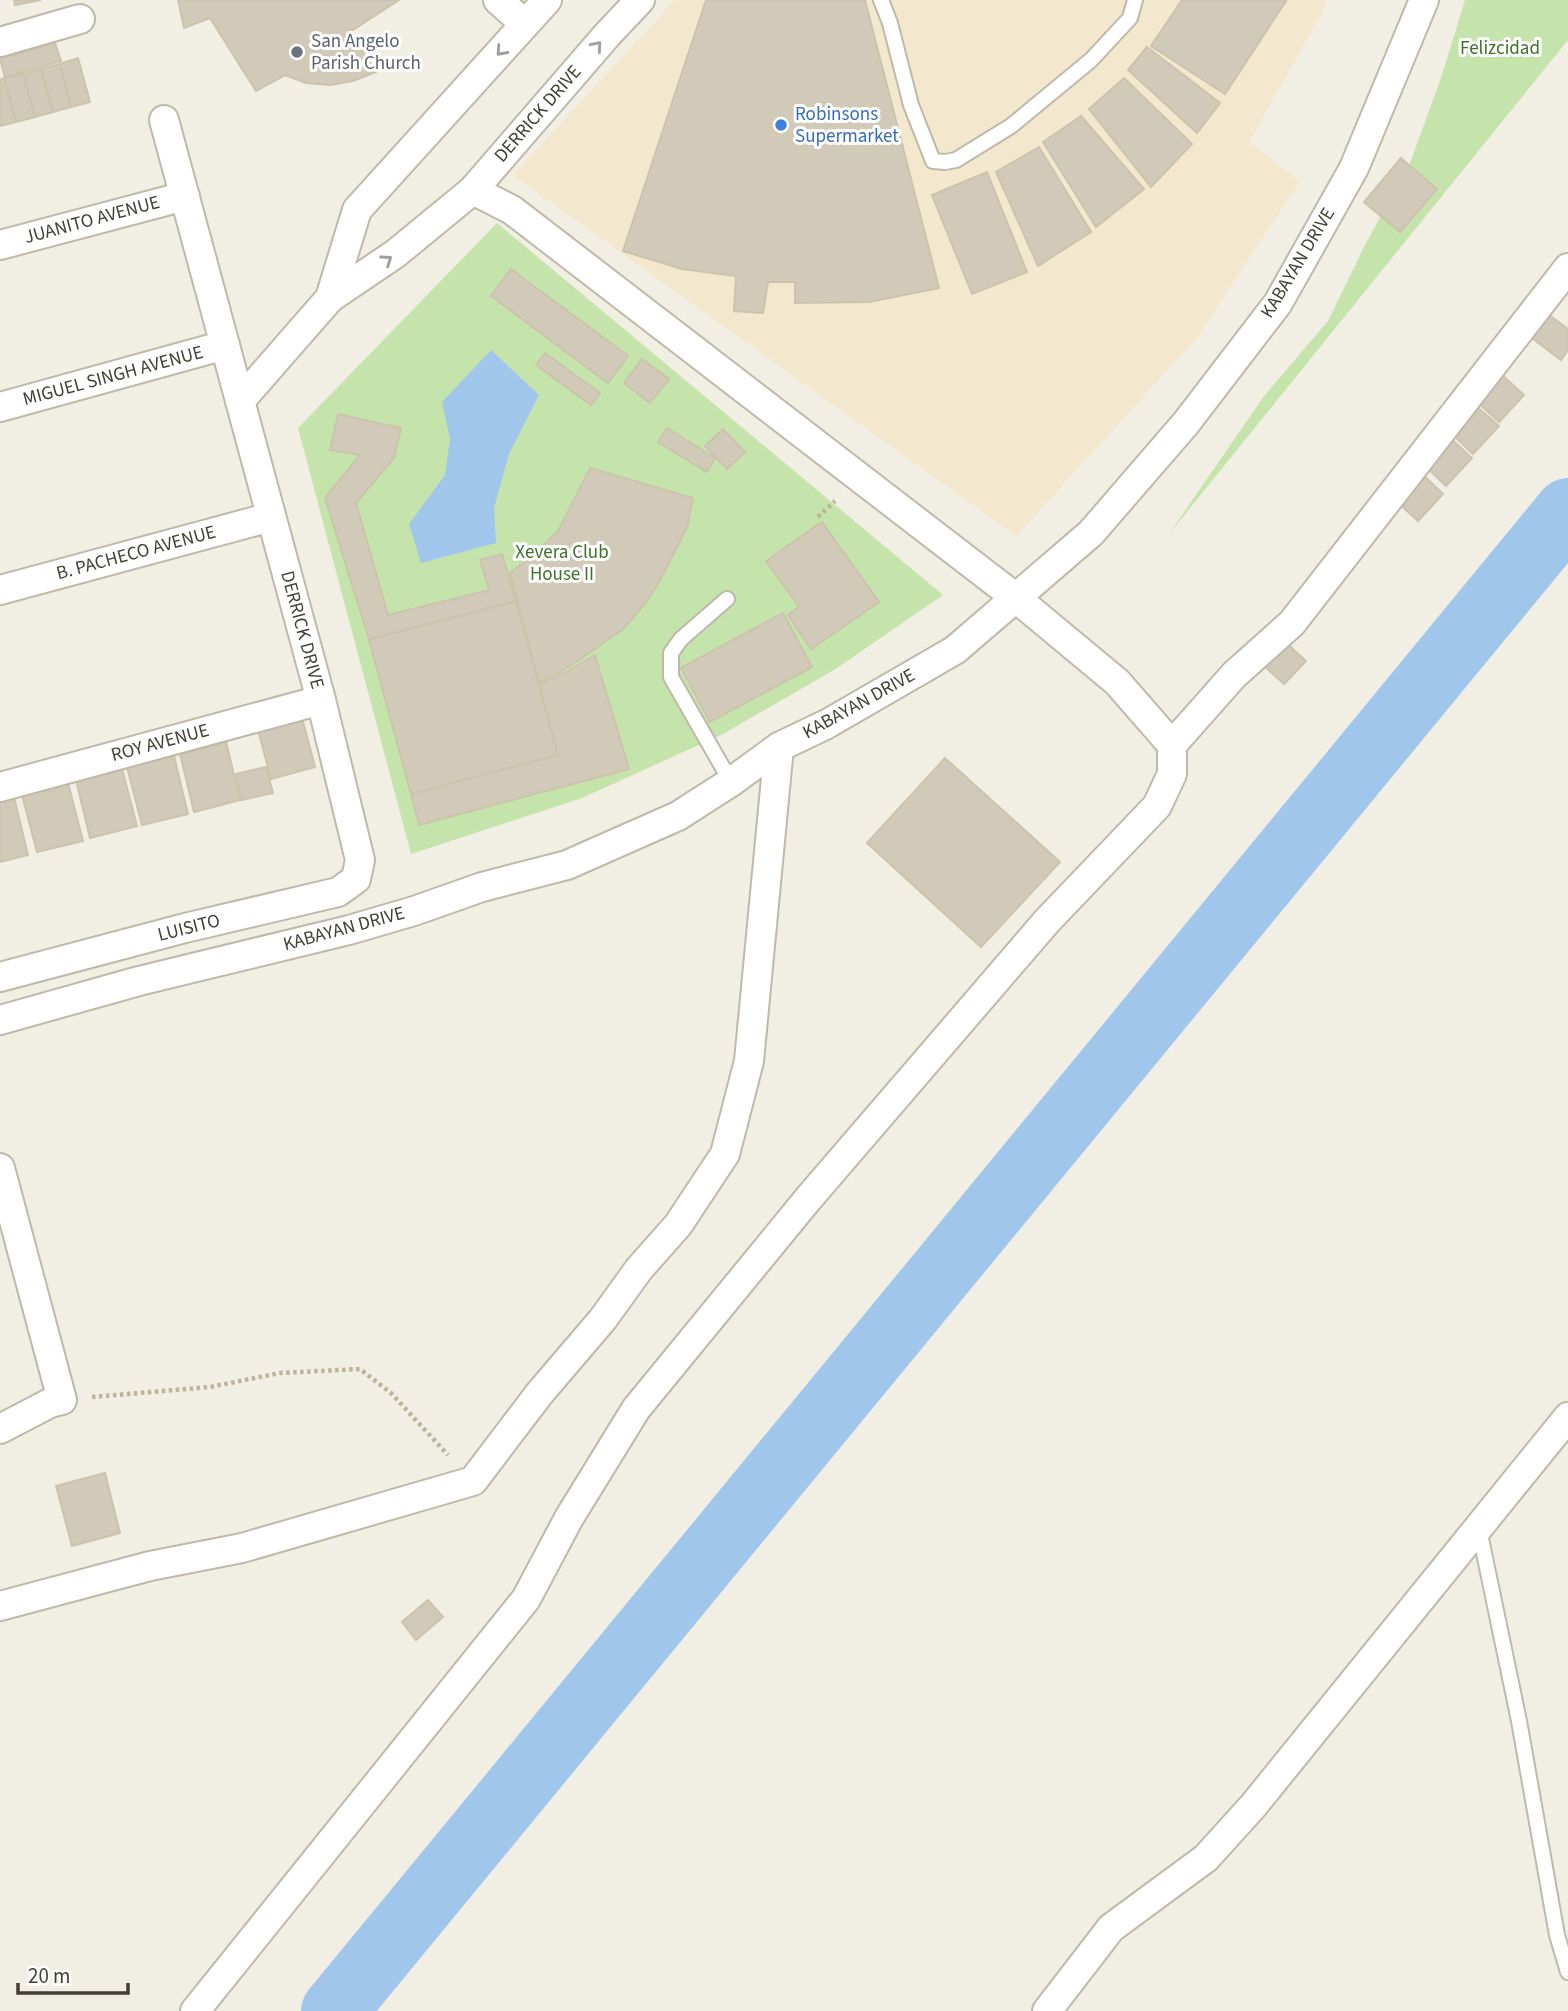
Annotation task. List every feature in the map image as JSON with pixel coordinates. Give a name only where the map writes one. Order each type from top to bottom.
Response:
[{"type":"street","points":[[498,0],[525,24]]},
{"type":"street","name":"DERRICK DRIVE","points":[[330,298],[357,210],[547,0]]},
{"type":"street","name":"DERRICK DRIVE","points":[[240,401],[330,298],[395,254],[473,190],[640,0]]},
{"type":"street","name":"KABAYAN DRIVE","points":[[0,1020],[139,981],[349,930],[482,887],[566,865],[678,816],[779,747],[827,724],[955,650],[1091,533],[1186,423],[1278,303],[1354,168],[1424,0]]},
{"type":"street","points":[[0,42],[80,19]]},
{"type":"street","name":"DERRICK DRIVE","points":[[164,120],[321,700],[360,860]]},
{"type":"street","points":[[195,2011],[526,1599],[569,1518],[636,1409],[808,1199],[1030,942],[1157,806],[1172,774],[1172,745],[1117,682],[1016,597],[512,210],[473,190]]},
{"type":"street","name":"JUANITO AVENUE","points":[[0,245],[185,196]]},
{"type":"street","points":[[1172,745],[1234,675],[1292,623],[1568,268]]},
{"type":"street","name":"MIGUEL SINGH AVENUE","points":[[0,407],[225,345]]},
{"type":"street","name":"B. PACHECO AVENUE","points":[[0,590],[271,517]]},
{"type":"street","name":"ROY AVENUE","points":[[0,787],[321,700]]},
{"type":"street","points":[[0,1606],[150,1566],[242,1548],[473,1481],[539,1394],[603,1319],[639,1269],[678,1225],[725,1154],[748,1061],[779,747]]},
{"type":"street","name":"LUISITO","points":[[0,977],[172,931],[338,892],[356,879],[360,860]]},
{"type":"street","points":[[0,1168],[62,1400],[0,1429]]},
{"type":"street","points":[[1047,2011],[1111,1928],[1206,1858],[1253,1806],[1568,1417]]},
{"type":"lane","points":[[881,0],[890,23],[911,105],[933,160],[945,162],[957,160],[1011,126],[1091,60],[1130,18],[1135,0]]},
{"type":"lane","points":[[727,599],[681,639],[671,653],[671,677],[731,782]]},
{"type":"lane","points":[[1479,1527],[1519,1721],[1557,1935],[1568,1972]]},
{"type":"path","points":[[62,1400],[210,1387],[280,1373],[360,1368],[391,1393],[473,1481]]},
{"type":"shaded area","points":[[675,0],[1327,0],[1249,142],[1300,181],[1197,338],[1016,536],[513,175]]},
{"type":"green space","name":"Felizcidad","points":[[1465,0],[1568,0],[1568,40],[1169,534],[1264,396],[1328,321],[1365,245],[1410,163],[1442,75]]},
{"type":"green space","name":"Xevera Club House II","points":[[497,223],[943,595],[834,670],[723,734],[582,798],[411,854],[298,428]]},
{"type":"water","points":[[491,350],[539,395],[509,454],[494,508],[496,543],[421,563],[409,524],[445,475],[450,439],[442,402]]},
{"type":"building","points":[[14,0],[41,0],[15,5]]},
{"type":"building","name":"San Angelo Parish Church","points":[[178,0],[399,0],[350,32],[376,72],[353,81],[330,85],[306,83],[285,75],[256,91],[210,18],[184,28]]},
{"type":"building","name":"Robinsons Supermarket","points":[[706,0],[865,0],[939,288],[869,302],[795,303],[795,282],[768,282],[763,313],[734,311],[736,276],[682,269],[623,251]]},
{"type":"building","points":[[1182,0],[1286,1],[1225,94],[1151,46]]},
{"type":"building","points":[[55,43],[61,61],[5,77],[0,59]]},
{"type":"building","points":[[1147,47],[1220,103],[1197,133],[1128,70]]},
{"type":"building","points":[[78,58],[90,102],[71,107],[60,64]]},
{"type":"building","points":[[60,64],[71,107],[53,112],[41,69]]},
{"type":"building","points":[[41,69],[53,112],[35,117],[23,74]]},
{"type":"building","points":[[23,74],[35,117],[16,122],[4,78]]},
{"type":"building","points":[[4,78],[16,122],[0,126],[0,80]]},
{"type":"building","points":[[1124,78],[1192,144],[1151,187],[1089,109]]},
{"type":"building","points":[[1081,116],[1144,189],[1096,227],[1043,142]]},
{"type":"building","points":[[1039,147],[1091,232],[1038,266],[996,172]]},
{"type":"building","points":[[1401,158],[1437,189],[1400,232],[1364,202]]},
{"type":"building","points":[[987,172],[1027,272],[972,294],[932,195]]},
{"type":"building","points":[[511,269],[628,356],[608,383],[491,296]]},
{"type":"building","points":[[1545,312],[1568,329],[1568,350],[1561,360],[1528,335]]},
{"type":"building","points":[[545,353],[600,393],[591,405],[536,365]]},
{"type":"building","points":[[642,359],[669,379],[650,403],[624,383]]},
{"type":"building","points":[[1501,374],[1524,395],[1499,422],[1476,401]]},
{"type":"building","points":[[1475,405],[1499,426],[1473,454],[1450,432]]},
{"type":"building","points":[[338,414],[401,428],[394,458],[356,503],[388,615],[489,590],[480,560],[502,554],[516,601],[369,639],[325,498],[360,455],[330,450]]},
{"type":"building","points":[[667,428],[715,458],[707,472],[658,442]]},
{"type":"building","points":[[723,429],[745,452],[727,469],[705,446]]},
{"type":"building","points":[[1448,436],[1472,458],[1446,486],[1423,464]]},
{"type":"building","points":[[590,468],[693,498],[687,528],[645,604],[623,629],[569,667],[539,683],[510,573],[535,554],[558,531]]},
{"type":"building","points":[[1420,472],[1443,494],[1418,521],[1395,500]]},
{"type":"building","points":[[822,522],[879,602],[811,649],[788,615],[799,607],[766,561]]},
{"type":"building","points":[[516,601],[558,755],[411,794],[369,640]]},
{"type":"building","points":[[783,613],[812,667],[710,722],[681,668]]},
{"type":"building","points":[[1283,640],[1306,661],[1284,684],[1261,663]]},
{"type":"building","points":[[595,655],[629,769],[419,825],[411,794],[558,755],[539,685]]},
{"type":"building","points":[[300,710],[315,767],[271,779],[256,722]]},
{"type":"building","points":[[226,742],[240,800],[194,812],[180,754]]},
{"type":"building","points":[[174,756],[188,814],[142,825],[127,767]]},
{"type":"building","points":[[945,758],[1060,862],[981,947],[867,843]]},
{"type":"building","points":[[266,767],[273,793],[242,800],[236,774]]},
{"type":"building","points":[[122,769],[137,826],[90,838],[76,780]]},
{"type":"building","points":[[68,783],[83,841],[37,852],[22,795]]},
{"type":"building","points":[[14,797],[28,855],[0,862],[0,801]]},
{"type":"building","points":[[105,1473],[120,1533],[72,1546],[56,1486]]},
{"type":"building","points":[[428,1600],[443,1617],[416,1640],[402,1622]]},
{"type":"waterway","points":[[334,2011],[1568,511]]},
{"type":"place","name":"San Angelo Parish Church","points":[[297,52]]},
{"type":"place","name":"Robinsons Supermarket","points":[[781,125]]}]
